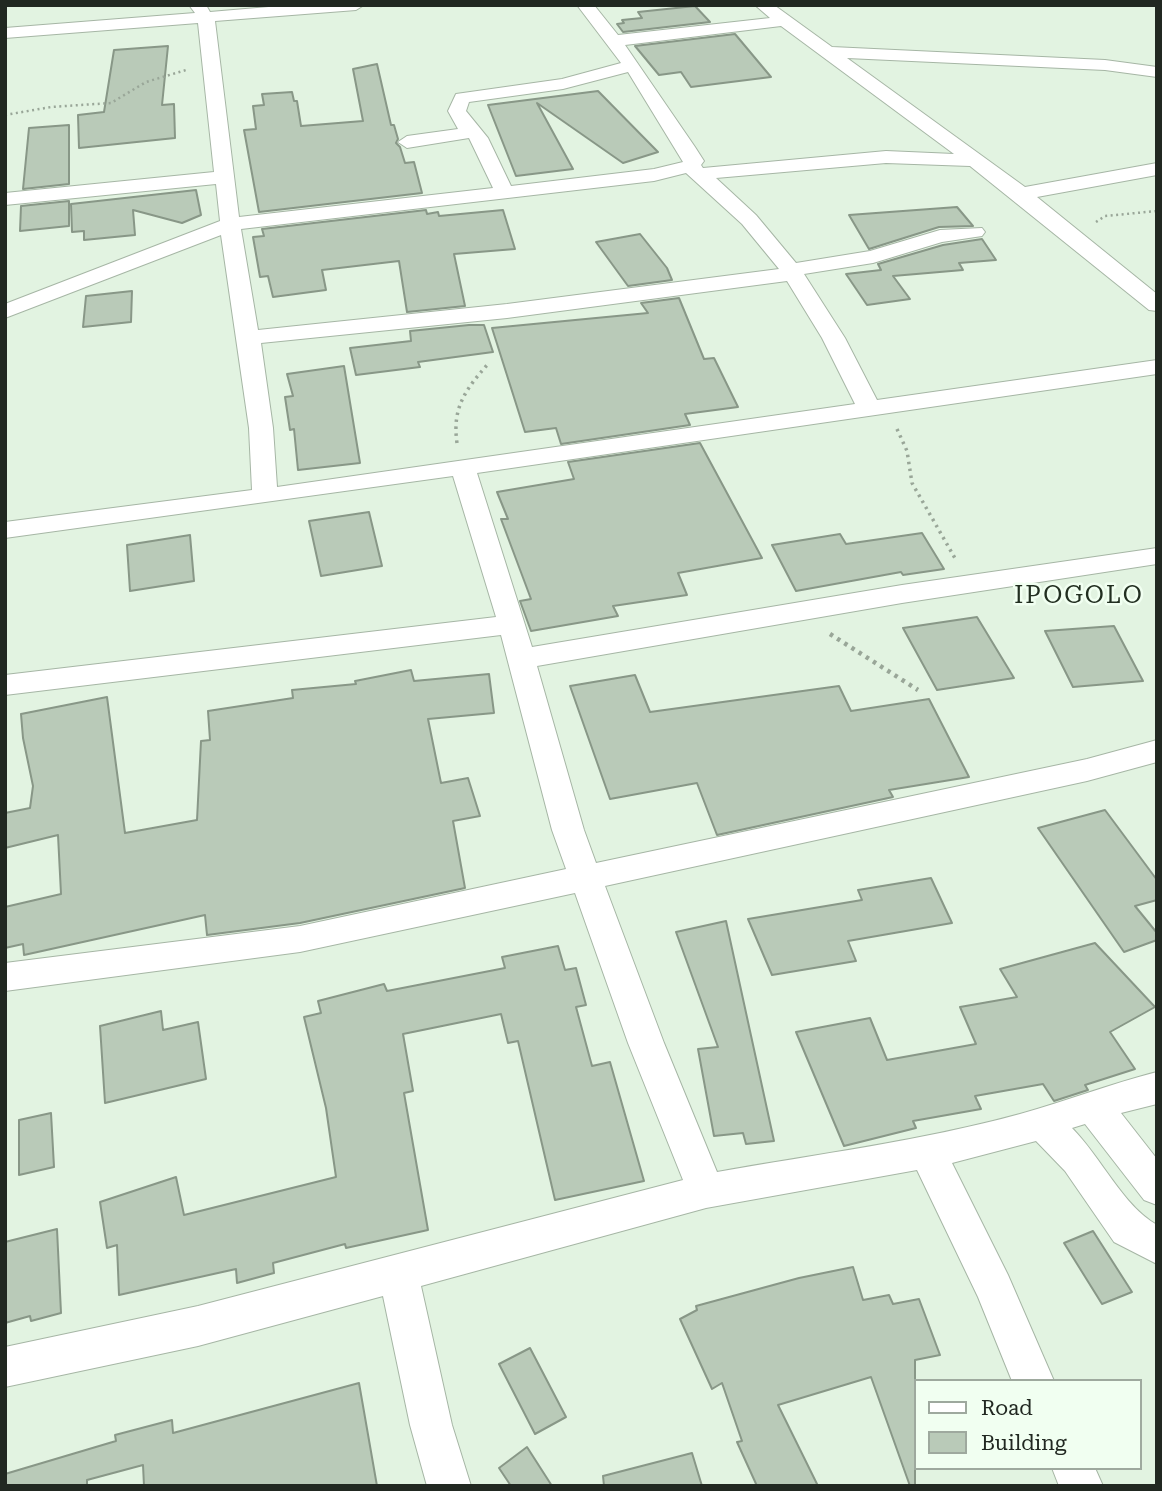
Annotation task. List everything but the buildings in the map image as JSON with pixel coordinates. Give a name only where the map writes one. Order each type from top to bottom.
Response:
[{"type":"street","points":[[5,33],[202,11],[356,5]]},
{"type":"street","points":[[585,5],[632,65],[686,147],[694,161],[694,170]]},
{"type":"street","points":[[763,5],[823,52],[1021,194],[1157,305]]},
{"type":"street","points":[[202,11],[232,224],[236,277],[249,338],[265,496]]},
{"type":"street","points":[[613,41],[784,21]]},
{"type":"street","points":[[823,52],[1105,65],[1157,72]]},
{"type":"street","points":[[505,193],[479,138],[462,122],[457,111],[459,101],[464,97],[563,84],[632,65]]},
{"type":"street","points":[[408,142],[473,132]]},
{"type":"street","points":[[5,312],[232,224],[694,170],[875,157],[975,160]]},
{"type":"street","points":[[1021,194],[1157,169]]},
{"type":"street","points":[[694,170],[721,191],[757,228],[792,272],[878,408]]},
{"type":"street","points":[[5,199],[225,177]]},
{"type":"street","points":[[249,338],[508,311],[792,272],[873,257],[940,236],[975,232]]},
{"type":"street","points":[[5,530],[265,496],[1157,367]]},
{"type":"street","points":[[463,467],[512,624],[568,830],[646,1043],[706,1191]]},
{"type":"street","points":[[520,659],[1157,556]]},
{"type":"street","points":[[5,685],[512,624]]},
{"type":"street","points":[[5,977],[299,939],[1087,770],[1157,751]]},
{"type":"street","points":[[5,1367],[198,1326],[706,1191],[927,1152],[1043,1122],[1092,1105],[1157,1088]]},
{"type":"street","points":[[1092,1105],[1157,1188]]},
{"type":"street","points":[[1043,1122],[1078,1159],[1128,1229],[1157,1246]]},
{"type":"street","points":[[927,1152],[994,1288],[1032,1379]]},
{"type":"street","points":[[398,1273],[431,1425],[449,1486]]},
{"type":"street","points":[[1074,1470],[1081,1486]]},
{"type":"path","points":[[5,115],[51,107],[116,102],[146,82],[210,63]]},
{"type":"path","points":[[1065,229],[1093,224],[1105,216],[1157,211]]},
{"type":"path","points":[[463,467],[453,424],[454,412],[463,393],[488,364]]},
{"type":"path","points":[[878,408],[907,451],[915,489],[971,584]]},
{"type":"path","points":[[802,612],[852,650],[918,690]]},
{"type":"district","name":"IPOGOLO","points":[[1079,596]]}]
